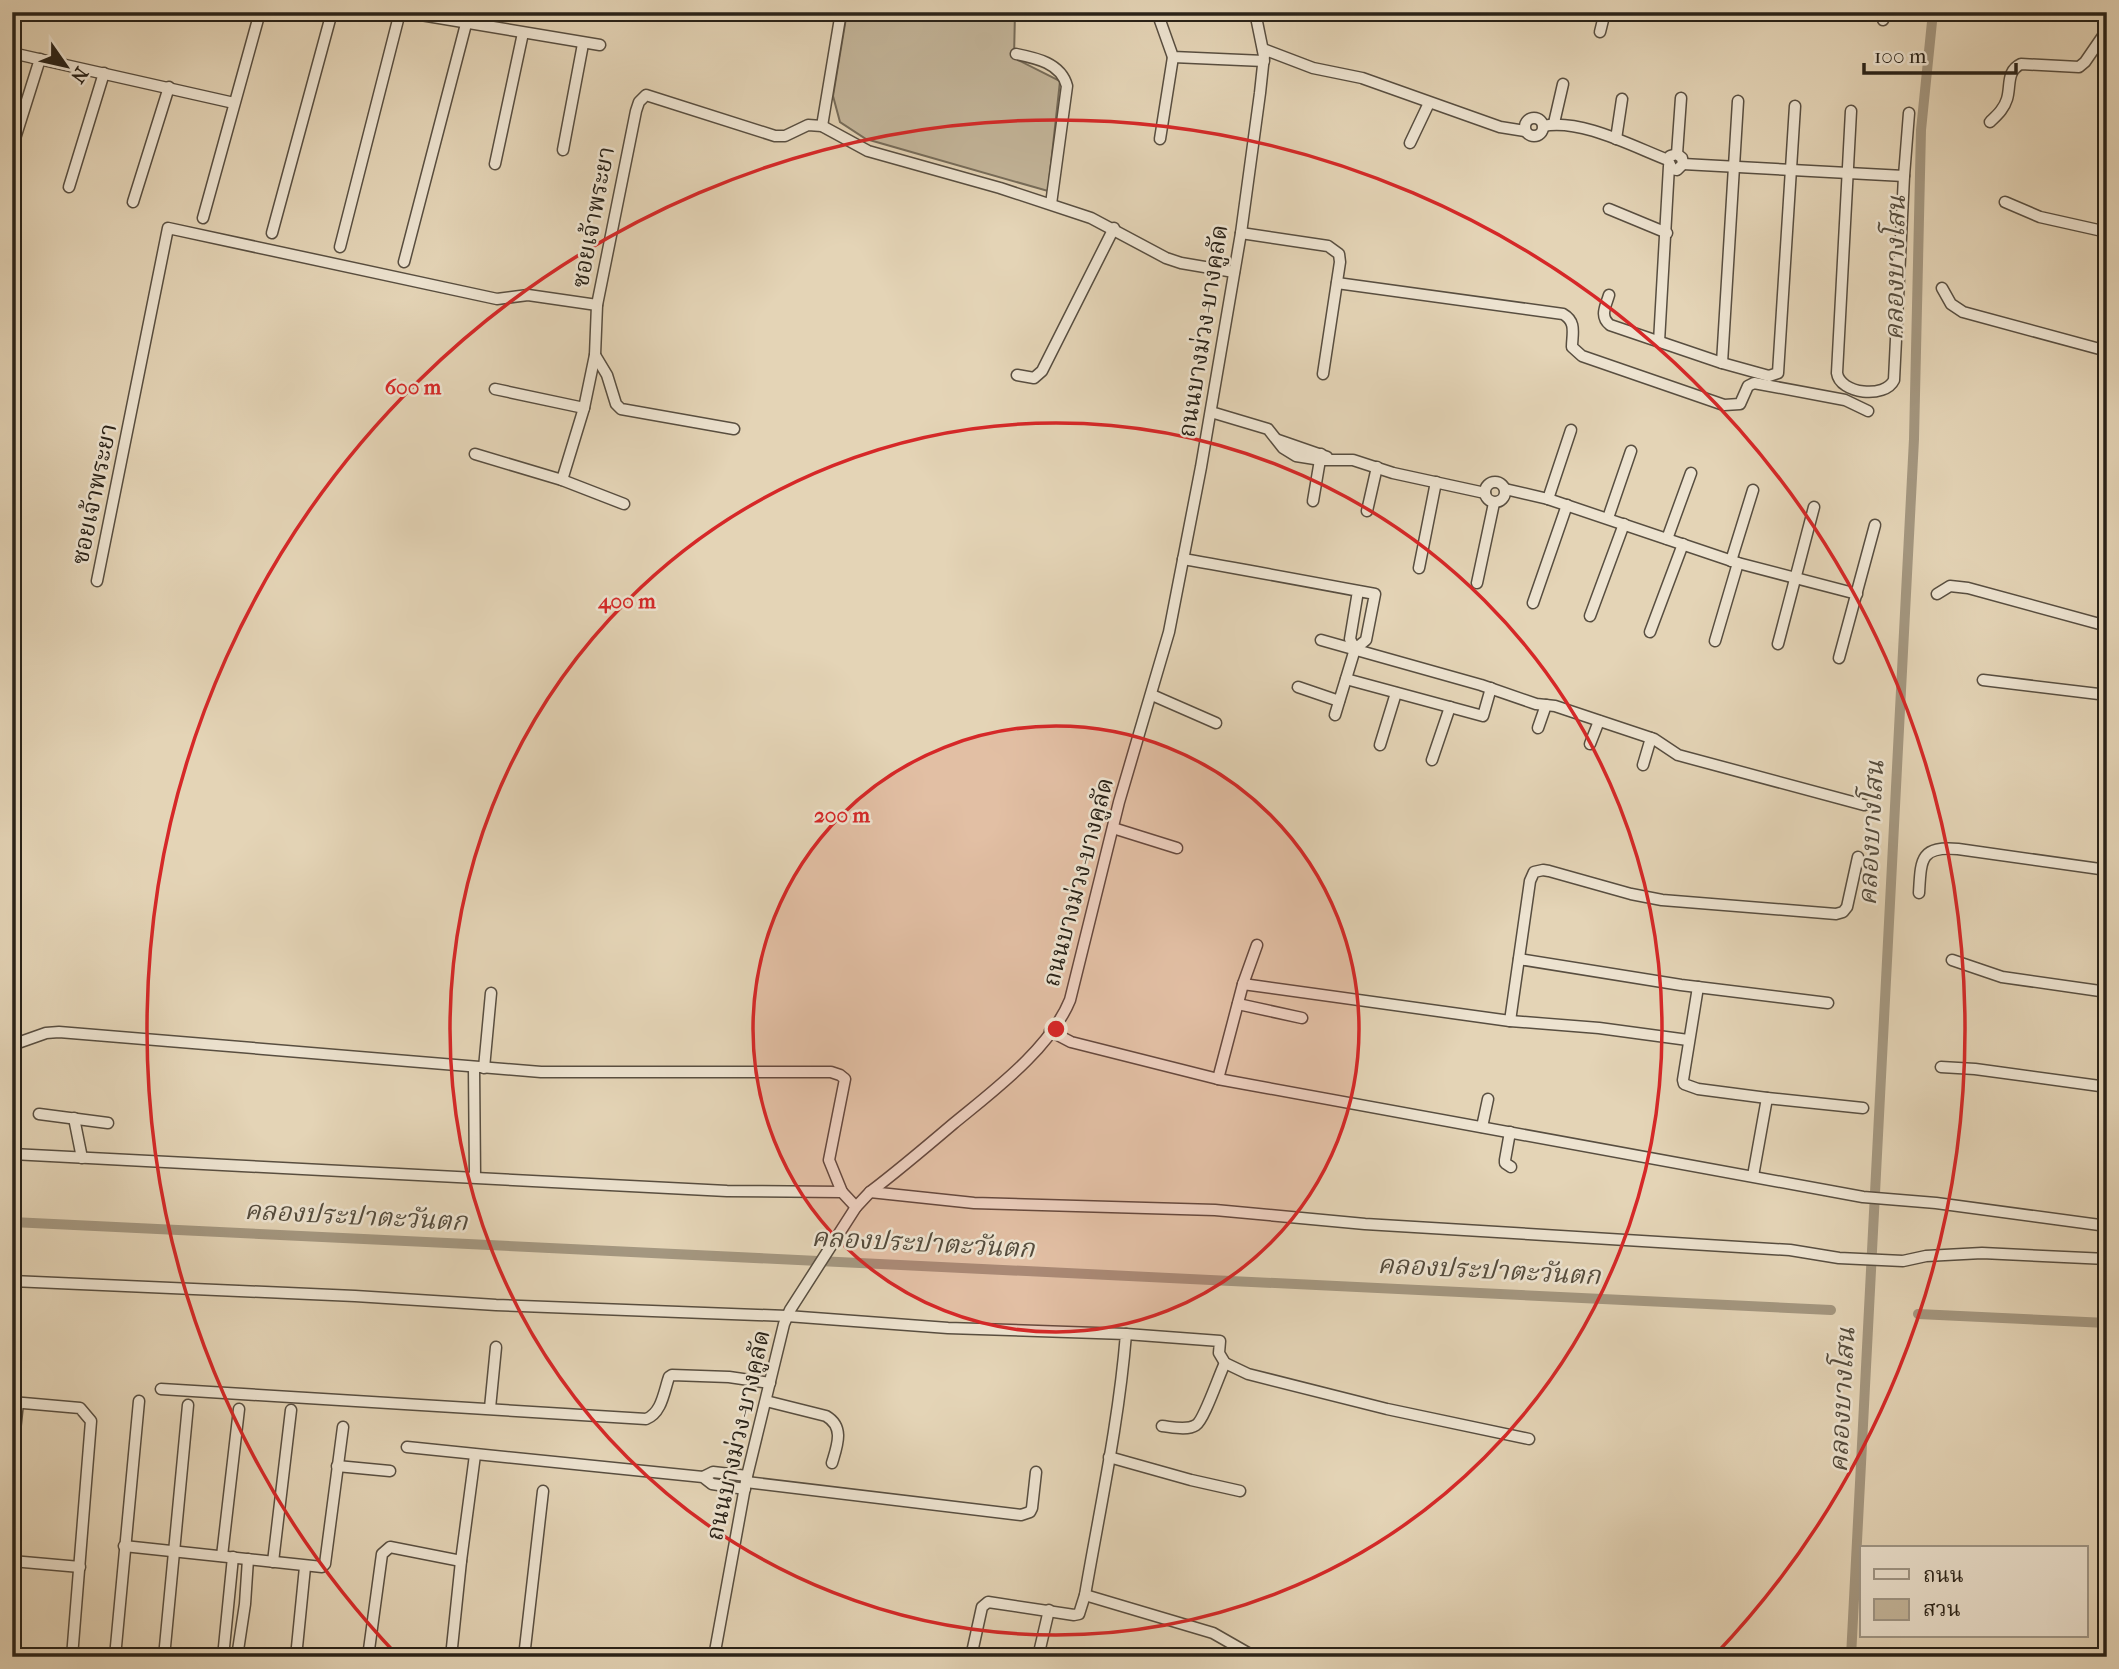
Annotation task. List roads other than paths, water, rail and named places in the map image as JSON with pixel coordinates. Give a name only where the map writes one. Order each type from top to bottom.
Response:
[{"type":"street","points":[[203,218],[260,12]]},
{"type":"street","points":[[272,233],[332,12]]},
{"type":"street","points":[[340,247],[401,12],[600,45]]},
{"type":"street","points":[[841,12],[822,126],[868,151],[1051,204],[1114,229],[1166,258],[1234,272]]},
{"type":"street","points":[[1157,12],[1173,57],[1160,139]]},
{"type":"street","name":"ถนนบางม่วง-บางคูลัด","points":[[715,1657],[746,1483],[769,1383],[789,1313],[856,1207],[870,1192],[1016,1072],[1065,1012],[1070,1000],[1113,828],[1169,632],[1211,411],[1241,233],[1264,61],[1255,12]]},
{"type":"street","points":[[1600,32],[1605,12]]},
{"type":"street","points":[[404,262],[466,24]]},
{"type":"street","points":[[1990,122],[2003,108],[2016,66],[2079,67],[2107,30]]},
{"type":"street","points":[[495,164],[523,33]]},
{"type":"street","points":[[563,150],[583,44]]},
{"type":"street","points":[[1263,49],[1313,68],[1362,78],[1500,127],[1525,131],[1529,119],[1538,119],[1549,125],[1572,126],[1616,139],[1674,161],[1733,167],[1904,176]]},
{"type":"street","points":[[12,54],[40,58],[234,103]]},
{"type":"street","points":[[1016,54],[1050,64],[1065,79],[1067,86],[1051,204]]},
{"type":"street","points":[[1173,57],[1264,61]]},
{"type":"street","points":[[12,148],[40,58]]},
{"type":"street","points":[[69,187],[104,73]]},
{"type":"street","points":[[1549,125],[1563,85]]},
{"type":"street","points":[[134,202],[169,87]]},
{"type":"street","name":"ซอยเจ้าพระยา","points":[[97,582],[168,228],[497,299],[528,295],[597,304],[636,110],[643,98],[651,95],[775,136],[785,136],[808,125],[822,126]]},
{"type":"street","points":[[1659,342],[1681,98]]},
{"type":"street","points":[[1616,139],[1622,99]]},
{"type":"street","points":[[1722,363],[1738,101]]},
{"type":"street","points":[[1410,143],[1429,103]]},
{"type":"street","points":[[1609,295],[1603,314],[1606,322],[1722,363],[1774,376],[1780,369],[1795,106]]},
{"type":"street","points":[[1851,111],[1836,373],[1842,385],[1868,391],[1885,389],[1891,386],[1894,380],[1909,113]]},
{"type":"street","points":[[2005,202],[2040,217],[2107,232]]},
{"type":"street","points":[[1609,209],[1667,233]]},
{"type":"street","points":[[1017,375],[1034,378],[1042,371],[1114,229]]},
{"type":"street","points":[[1241,233],[1328,246],[1339,254],[1323,374]]},
{"type":"street","points":[[1337,283],[1563,314],[1571,320],[1573,327],[1572,347],[1582,356],[1724,405],[1740,404],[1748,386],[1754,383],[1845,400],[1868,411]]},
{"type":"street","points":[[1942,288],[1951,304],[1963,312],[2107,351]]},
{"type":"street","points":[[562,480],[596,355],[597,304]]},
{"type":"street","points":[[596,355],[607,375],[616,404],[621,409],[734,429]]},
{"type":"street","points":[[495,389],[583,408]]},
{"type":"street","points":[[1211,411],[1268,429],[1283,448],[1296,456],[1353,460],[1485,493]]},
{"type":"street","points":[[1548,499],[1572,430]]},
{"type":"street","points":[[1608,518],[1632,451]]},
{"type":"street","points":[[475,454],[562,480],[624,504]]},
{"type":"street","points":[[1313,501],[1324,457]]},
{"type":"street","points":[[1367,511],[1377,467]]},
{"type":"street","points":[[1667,539],[1691,473]]},
{"type":"street","points":[[1419,568],[1436,482]]},
{"type":"street","points":[[1494,503],[1488,500],[1485,493],[1487,486],[1493,482],[1500,483],[1505,489],[1608,518],[1735,562],[1857,594]]},
{"type":"street","points":[[1494,503],[1503,499],[1505,489]]},
{"type":"street","points":[[1714,641],[1753,491]]},
{"type":"street","points":[[1477,583],[1494,503]]},
{"type":"street","points":[[1533,603],[1567,505]]},
{"type":"street","points":[[1778,644],[1814,507]]},
{"type":"street","points":[[1590,616],[1624,524]]},
{"type":"street","points":[[1839,658],[1875,525]]},
{"type":"street","points":[[1650,632],[1683,544]]},
{"type":"street","points":[[1183,559],[1375,594],[1366,640],[1356,649],[1335,715]]},
{"type":"street","points":[[1937,594],[1950,586],[1968,588],[2107,626]]},
{"type":"street","points":[[1356,649],[1350,639],[1358,591]]},
{"type":"street","points":[[1321,640],[1599,721],[1651,738],[1678,755],[1864,805]]},
{"type":"street","points":[[1346,679],[1483,716],[1492,688]]},
{"type":"street","points":[[1983,680],[2107,695]]},
{"type":"street","points":[[1298,687],[1339,701]]},
{"type":"street","points":[[1380,745],[1396,692]]},
{"type":"street","points":[[1152,695],[1216,723]]},
{"type":"street","points":[[1538,727],[1545,705]]},
{"type":"street","points":[[1432,760],[1450,707]]},
{"type":"street","points":[[1590,744],[1599,721]]},
{"type":"street","points":[[1643,765],[1651,738]]},
{"type":"street","points":[[1113,828],[1177,848]]},
{"type":"street","points":[[1919,892],[1924,856],[1937,848],[2107,870]]},
{"type":"street","points":[[1510,1021],[1531,876],[1538,870],[1662,900],[1836,914],[1847,907],[1857,858]]},
{"type":"street","points":[[1219,1079],[1243,984],[1257,945]]},
{"type":"street","points":[[1519,959],[1698,987],[1828,1003]]},
{"type":"street","points":[[1952,960],[2002,977],[2107,992]]},
{"type":"street","points":[[1243,984],[1510,1021],[1599,1028],[1688,1040]]},
{"type":"street","points":[[1698,987],[1682,1080],[1685,1084],[1699,1089],[1863,1108]]},
{"type":"street","points":[[475,1177],[479,1068],[491,993]]},
{"type":"street","points":[[1238,1004],[1302,1018]]},
{"type":"street","points":[[1050,1031],[1071,1042],[1219,1079],[1863,1196],[2107,1226]]},
{"type":"street","points":[[12,1045],[59,1032],[541,1072],[818,1071],[840,1074],[845,1079],[829,1160],[842,1192],[856,1207]]},
{"type":"street","points":[[1941,1067],[2107,1087]]},
{"type":"street","points":[[1754,1177],[1768,1098]]},
{"type":"street","points":[[1482,1127],[1488,1099]]},
{"type":"street","points":[[39,1114],[108,1123]]},
{"type":"street","points":[[74,1118],[82,1158]]},
{"type":"street","points":[[1510,1132],[1505,1163],[1511,1167]]},
{"type":"street","points":[[12,1154],[727,1191],[842,1192]]},
{"type":"street","points":[[870,1192],[974,1203],[1215,1210],[1378,1225],[1790,1250],[1903,1262],[1926,1256],[1982,1253],[2107,1259]]},
{"type":"street","points":[[12,1281],[496,1305],[789,1313],[948,1328],[1126,1334],[1220,1341],[1219,1353],[1225,1363],[1248,1374],[1297,1388],[1528,1439]]},
{"type":"street","points":[[971,1657],[982,1607],[988,1602],[1077,1615],[1085,1595],[1124,1364],[1126,1334]]},
{"type":"street","points":[[490,1408],[496,1347]]},
{"type":"street","points":[[1162,1426],[1188,1428],[1202,1419],[1225,1363]]},
{"type":"street","points":[[161,1389],[646,1419],[654,1416],[672,1375],[729,1377],[769,1383]]},
{"type":"street","points":[[114,1657],[139,1401]]},
{"type":"street","points":[[766,1401],[826,1416],[834,1421],[839,1432],[832,1464]]},
{"type":"street","points":[[12,1459],[15,1402],[80,1408],[92,1420],[72,1657]]},
{"type":"street","points":[[164,1657],[188,1405]]},
{"type":"street","points":[[239,1409],[223,1653],[237,1654],[245,1604],[248,1559]]},
{"type":"street","points":[[273,1562],[291,1410]]},
{"type":"street","points":[[124,1546],[322,1567],[325,1564],[343,1427]]},
{"type":"street","points":[[407,1447],[703,1477],[713,1472],[746,1483],[1021,1514],[1027,1514],[1032,1508],[1036,1472]]},
{"type":"street","points":[[451,1657],[475,1455]]},
{"type":"street","points":[[1108,1457],[1191,1480],[1240,1490]]},
{"type":"street","points":[[337,1466],[390,1471]]},
{"type":"street","points":[[524,1657],[543,1491]]},
{"type":"street","points":[[368,1657],[382,1554],[385,1549],[390,1547],[461,1560]]},
{"type":"street","points":[[12,1561],[80,1567]]},
{"type":"street","points":[[296,1657],[305,1567]]},
{"type":"street","points":[[1085,1595],[1213,1633],[1255,1657]]},
{"type":"street","points":[[1038,1657],[1049,1610]]},
{"type":"waterway","name":"คลองบางโสน","points":[[1851,1657],[1914,439],[1921,130],[1933,12]]},
{"type":"waterway","name":"คลองประปาตะวันตก","points":[[12,1222],[1831,1310]]},
{"type":"waterway","name":"คลองประปาตะวันตก","points":[[1918,1314],[2107,1323]]}]
